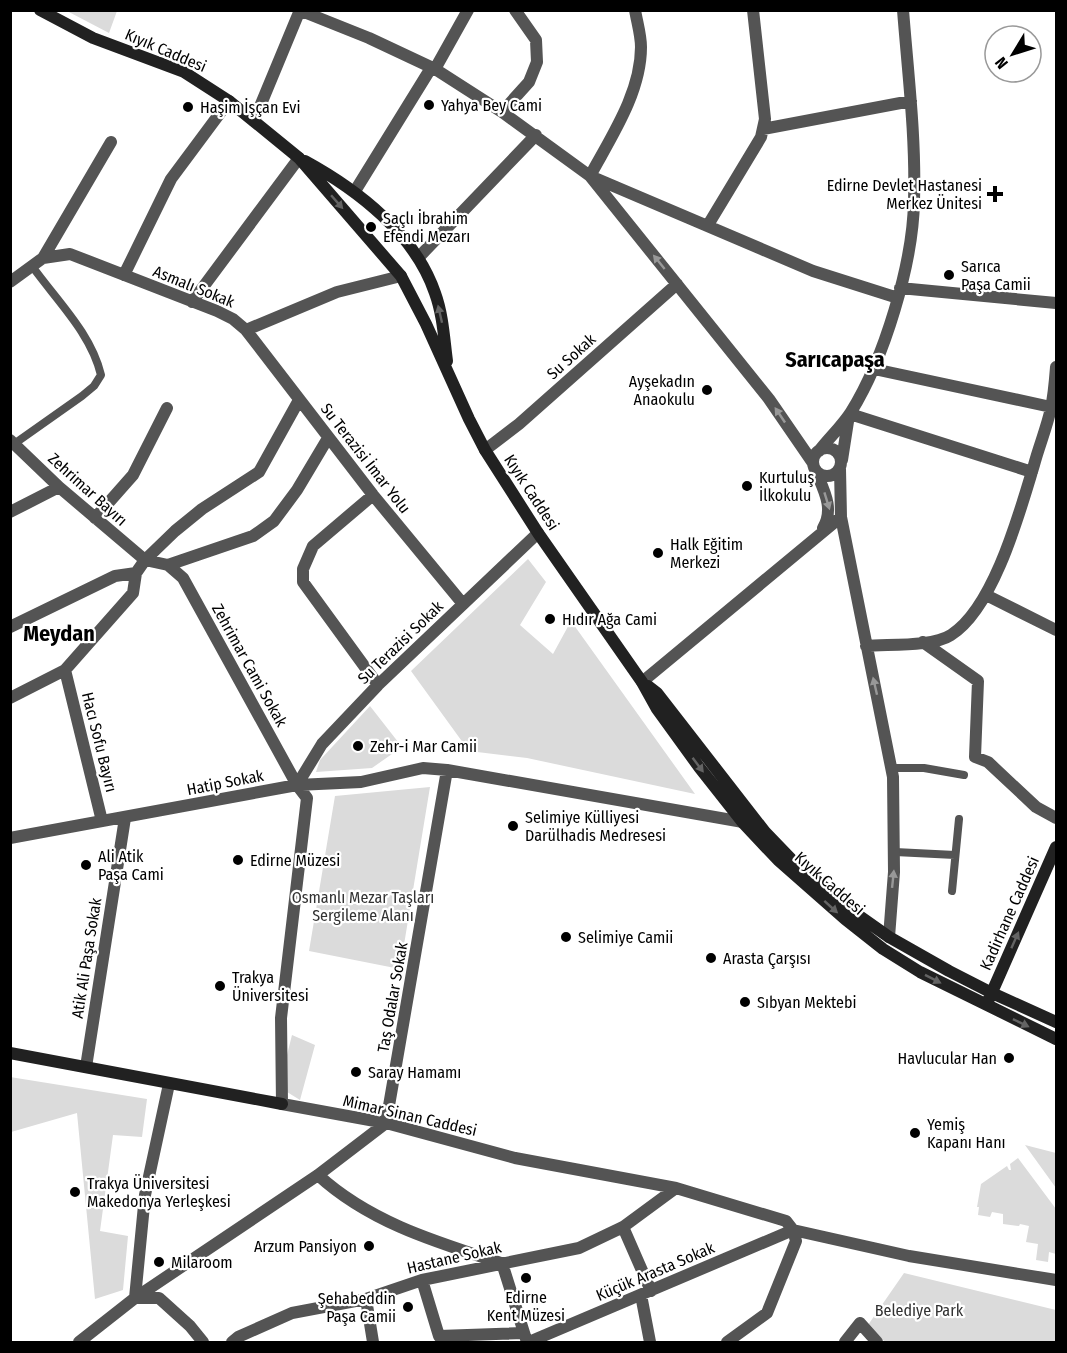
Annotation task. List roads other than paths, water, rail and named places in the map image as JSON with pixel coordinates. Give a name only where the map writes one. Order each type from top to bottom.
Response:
[{"type":"main road","name":"Kıyık Caddesi","points":[[40,10],[93,38],[184,72],[229,101],[299,158],[355,191],[385,219],[419,257],[435,292],[442,322],[448,372]]},
{"type":"main road","name":"Kıyık Caddesi","points":[[299,158],[401,276],[485,450],[538,533],[642,682],[657,709],[743,822],[786,867],[844,919],[886,943],[1056,1022]]},
{"type":"main road","name":"Kıyık Caddesi","points":[[642,682],[657,693],[765,832],[800,867],[855,913],[886,943],[920,972],[1056,1040]]},
{"type":"main road","name":"Kadirhane Caddesi","points":[[987,1006],[1056,847]]},
{"type":"main road","name":"Mimar Sinan Caddesi","points":[[10,1053],[282,1104]]},
{"type":"street","points":[[355,191],[468,10]]},
{"type":"street","points":[[502,112],[529,82],[537,62],[536,40],[515,10]]},
{"type":"street","points":[[590,176],[626,107],[639,71],[641,46],[635,10]]},
{"type":"street","points":[[708,225],[761,137],[763,129],[765,119],[753,10]]},
{"type":"street","points":[[820,534],[828,521],[829,506],[813,459],[850,414],[874,369],[899,293],[910,241],[915,202],[911,101],[903,10]]},
{"type":"street","points":[[254,121],[299,11],[369,38],[433,68],[536,135],[590,176],[769,399],[820,475],[834,476],[841,465],[837,452],[828,448],[819,451]]},
{"type":"street","points":[[124,275],[171,179],[229,101]]},
{"type":"street","points":[[763,129],[911,101]]},
{"type":"street","points":[[419,257],[536,135]]},
{"type":"street","points":[[10,282],[43,258],[111,142]]},
{"type":"street","points":[[192,302],[299,158]]},
{"type":"street","points":[[590,176],[813,271],[899,293],[1056,303]]},
{"type":"street","name":"Asmalı Sokak","points":[[43,258],[70,254],[217,310],[246,330],[321,297],[401,276]]},
{"type":"street","name":"Su Sokak","points":[[485,450],[519,424],[677,284]]},
{"type":"street","name":"Su Terazisi İmar Yolu","points":[[246,330],[373,495],[463,604]]},
{"type":"street","points":[[866,646],[923,642],[950,636],[962,627],[986,595],[1005,554],[1032,472],[1051,407],[1056,367]]},
{"type":"street","points":[[874,369],[1051,407]]},
{"type":"street","points":[[10,698],[65,670],[133,593],[136,573],[145,561],[175,531],[202,509],[259,472],[298,400]]},
{"type":"street","points":[[94,518],[133,475],[167,408]]},
{"type":"street","points":[[850,414],[841,465],[841,517],[892,768],[895,852],[886,943]]},
{"type":"street","points":[[850,414],[1032,472]]},
{"type":"street","points":[[145,561],[168,566],[253,536],[273,521],[297,490],[328,438]]},
{"type":"street","name":"Zehrimar Bayırı","points":[[12,442],[59,487],[145,561]]},
{"type":"street","points":[[10,512],[59,487]]},
{"type":"street","points":[[373,495],[313,546],[303,569],[303,582],[378,685]]},
{"type":"street","points":[[642,682],[841,517]]},
{"type":"street","name":"Su Terazisi Sokak","points":[[297,785],[321,744],[378,685],[538,533]]},
{"type":"street","name":"Zehrimar Cami Sokak","points":[[168,566],[183,578],[297,785],[307,798],[281,1018],[282,1104]]},
{"type":"street","points":[[10,627],[115,576],[136,573]]},
{"type":"street","points":[[986,595],[1056,630]]},
{"type":"street","points":[[923,642],[978,681],[975,757],[988,762],[1036,807],[1056,819]]},
{"type":"street","name":"Hacı Sofu Bayırı","points":[[65,670],[102,821]]},
{"type":"street","name":"Hatip Sokak","points":[[10,838],[297,785],[361,782],[423,768],[447,770],[743,822]]},
{"type":"street","name":"Taş Odalar Sokak","points":[[386,1123],[447,770]]},
{"type":"street","name":"Atik Ali Paşa Sokak","points":[[86,1067],[125,818]]},
{"type":"street","points":[[135,1298],[145,1196],[169,1084]]},
{"type":"street","name":"Mimar Sinan Caddesi","points":[[282,1104],[386,1123],[515,1158],[676,1188],[786,1221],[793,1230],[909,1256],[1056,1280]]},
{"type":"street","points":[[79,1342],[135,1298],[318,1175],[386,1123]]},
{"type":"street","points":[[318,1175],[336,1192],[410,1233],[502,1263],[527,1339],[439,1336],[422,1280]]},
{"type":"street","name":"Hastane Sokak","points":[[232,1342],[252,1338],[292,1313],[366,1299],[422,1280],[579,1248],[623,1227],[676,1188]]},
{"type":"street","points":[[623,1227],[646,1293],[650,1342]]},
{"type":"street","points":[[727,1342],[767,1313],[796,1241],[793,1230]]},
{"type":"street","name":"Küçük Arasta Sokak","points":[[527,1339],[646,1293],[793,1230]]},
{"type":"street","points":[[135,1298],[159,1298],[204,1342]]},
{"type":"street","points":[[366,1299],[373,1342]]},
{"type":"street","points":[[845,1342],[860,1323],[877,1342]]},
{"type":"lane","points":[[12,442],[82,396],[94,386],[101,375],[97,357],[73,320],[32,266]]},
{"type":"lane","points":[[892,768],[924,768],[964,775]]},
{"type":"lane","points":[[952,891],[959,819]]},
{"type":"lane","points":[[895,852],[955,855]]},
{"type":"place","name":"Yahya Bey Cami","points":[[429,105]]},
{"type":"place","name":"Haşim İşçan Evi","points":[[188,107]]},
{"type":"place","name":"Edirne Devlet Hastanesi Merkez Ünitesi","points":[[995,194]]},
{"type":"place","name":"Saçlı İbrahim Efendi Mezarı","points":[[371,227]]},
{"type":"place","name":"Sarıca Paşa Camii","points":[[949,275]]},
{"type":"place","name":"Ayşekadın Anaokulu","points":[[707,390]]},
{"type":"place","name":"Kurtuluş İlkokulu","points":[[747,486]]},
{"type":"place","name":"Halk Eğitim Merkezi","points":[[658,553]]},
{"type":"place","name":"Hıdır Ağa Cami","points":[[550,619]]},
{"type":"place","name":"Zehr-i Mar Camii","points":[[358,746]]},
{"type":"place","name":"Selimiye Külliyesi Darülhadis Medresesi","points":[[513,826]]},
{"type":"place","name":"Edirne Müzesi","points":[[238,860]]},
{"type":"place","name":"Ali Atik Paşa Cami","points":[[86,865]]},
{"type":"place","name":"Selimiye Camii","points":[[566,937]]},
{"type":"place","name":"Arasta Çarşısı","points":[[711,958]]},
{"type":"place","name":"Trakya Üniversitesi","points":[[220,986]]},
{"type":"place","name":"Sıbyan Mektebi","points":[[745,1002]]},
{"type":"place","name":"Havlucular Han","points":[[1009,1058]]},
{"type":"place","name":"Saray Hamamı","points":[[356,1072]]},
{"type":"place","name":"Yemiş Kapanı Hanı","points":[[915,1133]]},
{"type":"place","name":"Trakya Üniversitesi Makedonya Yerleşkesi","points":[[75,1192]]},
{"type":"place","name":"Arzum Pansiyon","points":[[369,1246]]},
{"type":"place","name":"Milaroom","points":[[159,1262]]},
{"type":"place","name":"Edirne Kent Müzesi","points":[[526,1278]]},
{"type":"place","name":"Şehabeddin Paşa Camii","points":[[408,1307]]},
{"type":"district","name":"Sarıcapaşa","points":[[835,359]]},
{"type":"district","name":"Meydan","points":[[59,633]]},
{"type":"park label","name":"Osmanlı Mezar Taşları Sergileme Alanı","points":[[363,906]]},
{"type":"park label","name":"Belediye Park","points":[[919,1310]]}]
